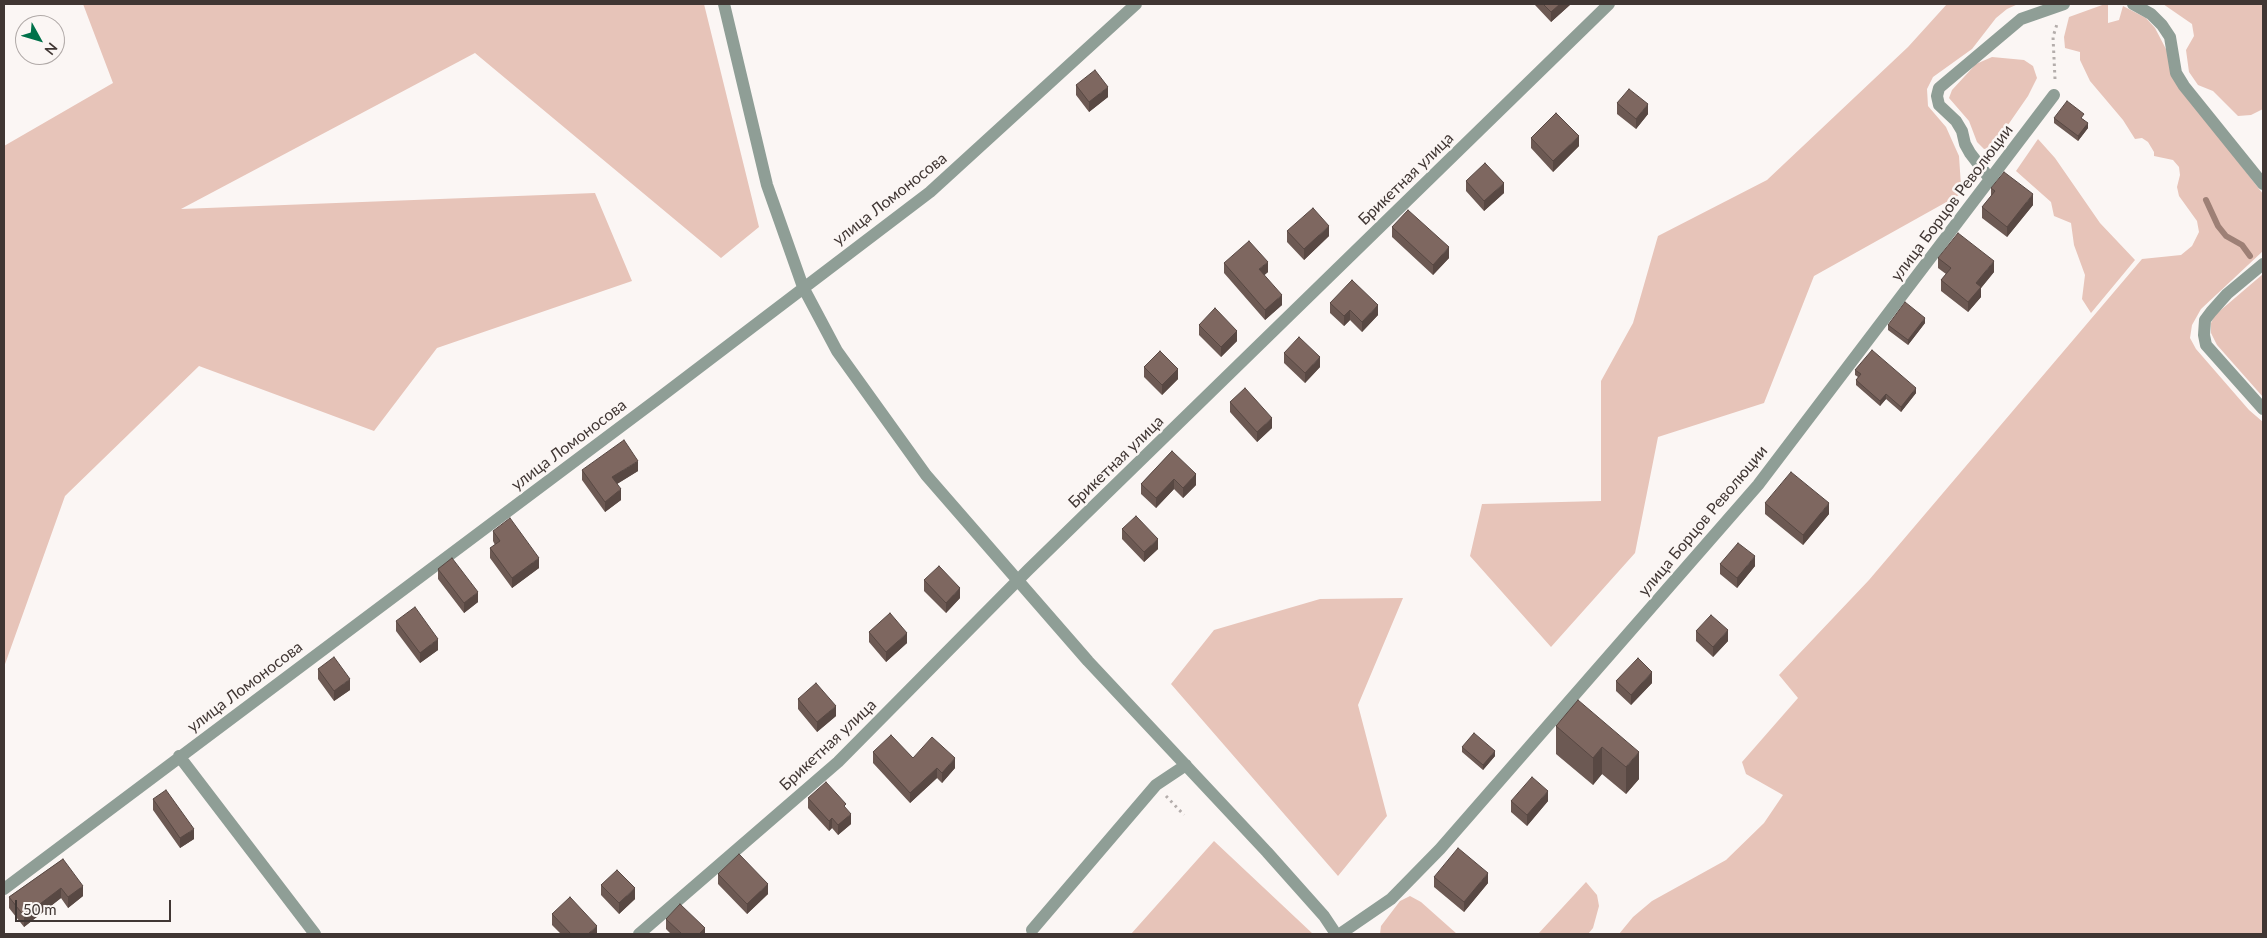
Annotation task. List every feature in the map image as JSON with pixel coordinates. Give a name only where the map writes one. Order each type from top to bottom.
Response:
[{"type":"street","points":[[724,4],[766,185],[803,287],[837,351],[871,401],[926,474],[1088,661],[1267,852],[1338,934]]},
{"type":"street","name":"улица Ломоносова","points":[[4,889],[659,398],[930,192],[1136,4]]},
{"type":"street","name":"Брикетная улица","points":[[639,934],[838,762],[1018,581],[1609,4]]},
{"type":"street","points":[[1990,179],[1970,153],[1965,144],[1962,131],[1956,122],[1940,105],[1937,96],[1939,88],[2021,19],[2064,4]]},
{"type":"street","points":[[2133,4],[2151,14],[2162,25],[2170,37],[2176,73],[2184,86],[2263,184]]},
{"type":"street","name":"улица Борцов Революции","points":[[1338,934],[1391,899],[1440,849],[1758,485],[2054,95]]},
{"type":"street","points":[[2263,264],[2227,294],[2211,312],[2205,320],[2204,335],[2206,345],[2263,409]]},
{"type":"street","points":[[179,756],[315,934]]},
{"type":"street","points":[[1032,930],[1156,785],[1186,765]]},
{"type":"path","points":[[2054,95],[2056,73],[2053,37],[2059,18]]},
{"type":"shaded area","points":[[83,4],[704,4],[759,227],[721,258],[475,53],[181,209],[595,193],[632,281],[437,348],[374,431],[199,366],[65,496],[4,667],[4,146],[113,83]]},
{"type":"shaded area","points":[[1947,4],[2018,4],[2007,9],[1996,18],[1972,49],[1933,77],[1927,89],[1928,106],[1946,127],[1959,156],[1961,186],[1959,195],[1814,276],[1764,403],[1658,437],[1635,553],[1551,647],[1470,556],[1482,504],[1601,501],[1601,381],[1633,323],[1658,236],[1767,180],[1908,47]]},
{"type":"shaded area","points":[[2108,4],[2108,23],[2119,20],[2123,6],[2146,18],[2155,28],[2167,51],[2171,75],[2263,194],[2263,251],[2201,309],[2192,325],[2190,338],[2196,349],[2249,410],[2263,422],[2263,934],[1619,934],[1633,917],[1652,901],[1726,860],[1764,823],[1783,795],[1746,774],[1742,762],[1798,698],[1779,675],[1869,580],[2142,259],[2181,255],[2192,246],[2199,232],[2197,221],[2179,196],[2177,187],[2180,175],[2179,167],[2173,160],[2154,156],[2154,152],[2148,142],[2142,138],[2135,139],[2123,120],[2090,81],[2080,60],[2080,52],[2065,48],[2064,37],[2069,17]]},
{"type":"shaded area","points":[[2163,4],[2263,4],[2263,109],[2251,115],[2238,116],[2213,91],[2198,85],[2189,72],[2186,50],[2194,36],[2192,24]]},
{"type":"shaded area","points":[[1992,57],[2024,60],[2033,66],[2037,78],[2028,96],[1992,148],[1984,149],[1977,142],[1969,121],[1949,98],[1952,90],[1976,64]]},
{"type":"shaded area","points":[[2038,139],[2055,158],[2100,223],[2135,260],[2091,313],[2082,299],[2085,275],[2074,245],[2071,223],[2054,216],[2051,202],[2016,171]]},
{"type":"shaded area","points":[[2263,274],[2263,397],[2217,345],[2211,333],[2211,323],[2215,315]]},
{"type":"shaded area","points":[[1403,598],[1358,705],[1387,816],[1338,876],[1171,684],[1214,630],[1320,599]]},
{"type":"shaded area","points":[[1214,841],[1313,934],[1131,934]]},
{"type":"shaded area","points":[[1586,882],[1597,895],[1599,906],[1593,928],[1588,934],[1538,934]]},
{"type":"shaded area","points":[[1410,896],[1421,902],[1457,934],[1380,934],[1381,926],[1400,901]]},
{"type":"building","points":[[1543,4],[1560,4],[1551,12]]},
{"type":"building","points":[[1095,70],[1108,87],[1089,102],[1076,85]]},
{"type":"building","points":[[1629,89],[1648,104],[1636,119],[1617,103]]},
{"type":"building","points":[[2067,101],[2084,114],[2081,118],[2088,123],[2078,136],[2054,118]]},
{"type":"building","points":[[1556,113],[1579,136],[1553,161],[1531,138]]},
{"type":"building","points":[[1485,163],[1504,183],[1484,201],[1466,181]]},
{"type":"building","points":[[2004,172],[2033,194],[2007,227],[1982,207],[1995,191],[1991,188]]},
{"type":"building","points":[[1313,208],[1329,226],[1304,249],[1287,231]]},
{"type":"building","points":[[1408,210],[1449,247],[1433,265],[1392,227]]},
{"type":"building","points":[[1958,233],[1994,261],[1976,283],[1981,287],[1968,302],[1941,280],[1951,268],[1938,258]]},
{"type":"building","points":[[1249,241],[1268,262],[1259,269],[1282,295],[1265,310],[1224,263]]},
{"type":"building","points":[[1352,280],[1378,305],[1362,322],[1350,310],[1344,316],[1330,303]]},
{"type":"building","points":[[1905,302],[1925,318],[1908,340],[1888,325]]},
{"type":"building","points":[[1215,308],[1237,331],[1221,347],[1199,325]]},
{"type":"building","points":[[1299,337],[1320,357],[1305,373],[1284,353]]},
{"type":"building","points":[[1872,350],[1916,388],[1901,407],[1886,394],[1880,401],[1856,380],[1861,374],[1855,370]]},
{"type":"building","points":[[1160,351],[1178,369],[1162,385],[1144,367]]},
{"type":"building","points":[[1245,388],[1272,418],[1257,432],[1230,402]]},
{"type":"building","points":[[624,440],[638,461],[612,477],[621,489],[605,502],[582,470]]},
{"type":"building","points":[[1172,451],[1196,474],[1183,488],[1174,479],[1156,498],[1141,484]]},
{"type":"building","points":[[1791,472],[1829,503],[1803,535],[1765,503]]},
{"type":"building","points":[[1136,516],[1158,539],[1144,552],[1122,529]]},
{"type":"building","points":[[510,518],[539,558],[512,578],[490,548],[500,541],[493,531]]},
{"type":"building","points":[[1738,543],[1755,556],[1737,578],[1720,564]]},
{"type":"building","points":[[452,558],[478,592],[464,603],[438,569]]},
{"type":"building","points":[[939,566],[960,588],[946,603],[924,580]]},
{"type":"building","points":[[415,607],[438,639],[420,653],[396,621]]},
{"type":"building","points":[[890,613],[907,633],[886,652],[869,632]]},
{"type":"building","points":[[1711,615],[1728,630],[1713,647],[1696,631]]},
{"type":"building","points":[[334,657],[350,679],[334,691],[318,669]]},
{"type":"building","points":[[1638,658],[1652,672],[1631,695],[1616,681]]},
{"type":"building","points":[[816,683],[836,706],[817,722],[798,699]]},
{"type":"building","points":[[1578,700],[1639,752],[1626,767],[1602,747],[1593,758],[1556,726]]},
{"type":"building","points":[[1474,733],[1495,751],[1483,765],[1462,747]]},
{"type":"building","points":[[891,735],[913,758],[932,737],[955,758],[942,773],[937,768],[910,793],[873,752]]},
{"type":"building","points":[[1532,777],[1548,791],[1527,815],[1511,801]]},
{"type":"building","points":[[826,782],[846,804],[844,806],[851,814],[838,825],[832,818],[829,821],[808,798]]},
{"type":"building","points":[[166,790],[194,829],[180,838],[153,799]]},
{"type":"building","points":[[1458,848],[1488,873],[1464,902],[1434,877]]},
{"type":"building","points":[[739,854],[768,884],[747,904],[718,874]]},
{"type":"building","points":[[63,859],[83,886],[68,897],[61,888],[24,916],[9,897]]},
{"type":"building","points":[[617,870],[635,888],[619,903],[601,885]]},
{"type":"building","points":[[570,897],[597,926],[588,934],[571,934],[552,914]]},
{"type":"building","points":[[680,904],[705,928],[699,934],[682,934],[666,919]]},
{"type":"waterway","points":[[2206,200],[2218,226],[2226,236],[2242,245],[2250,256]]}]
